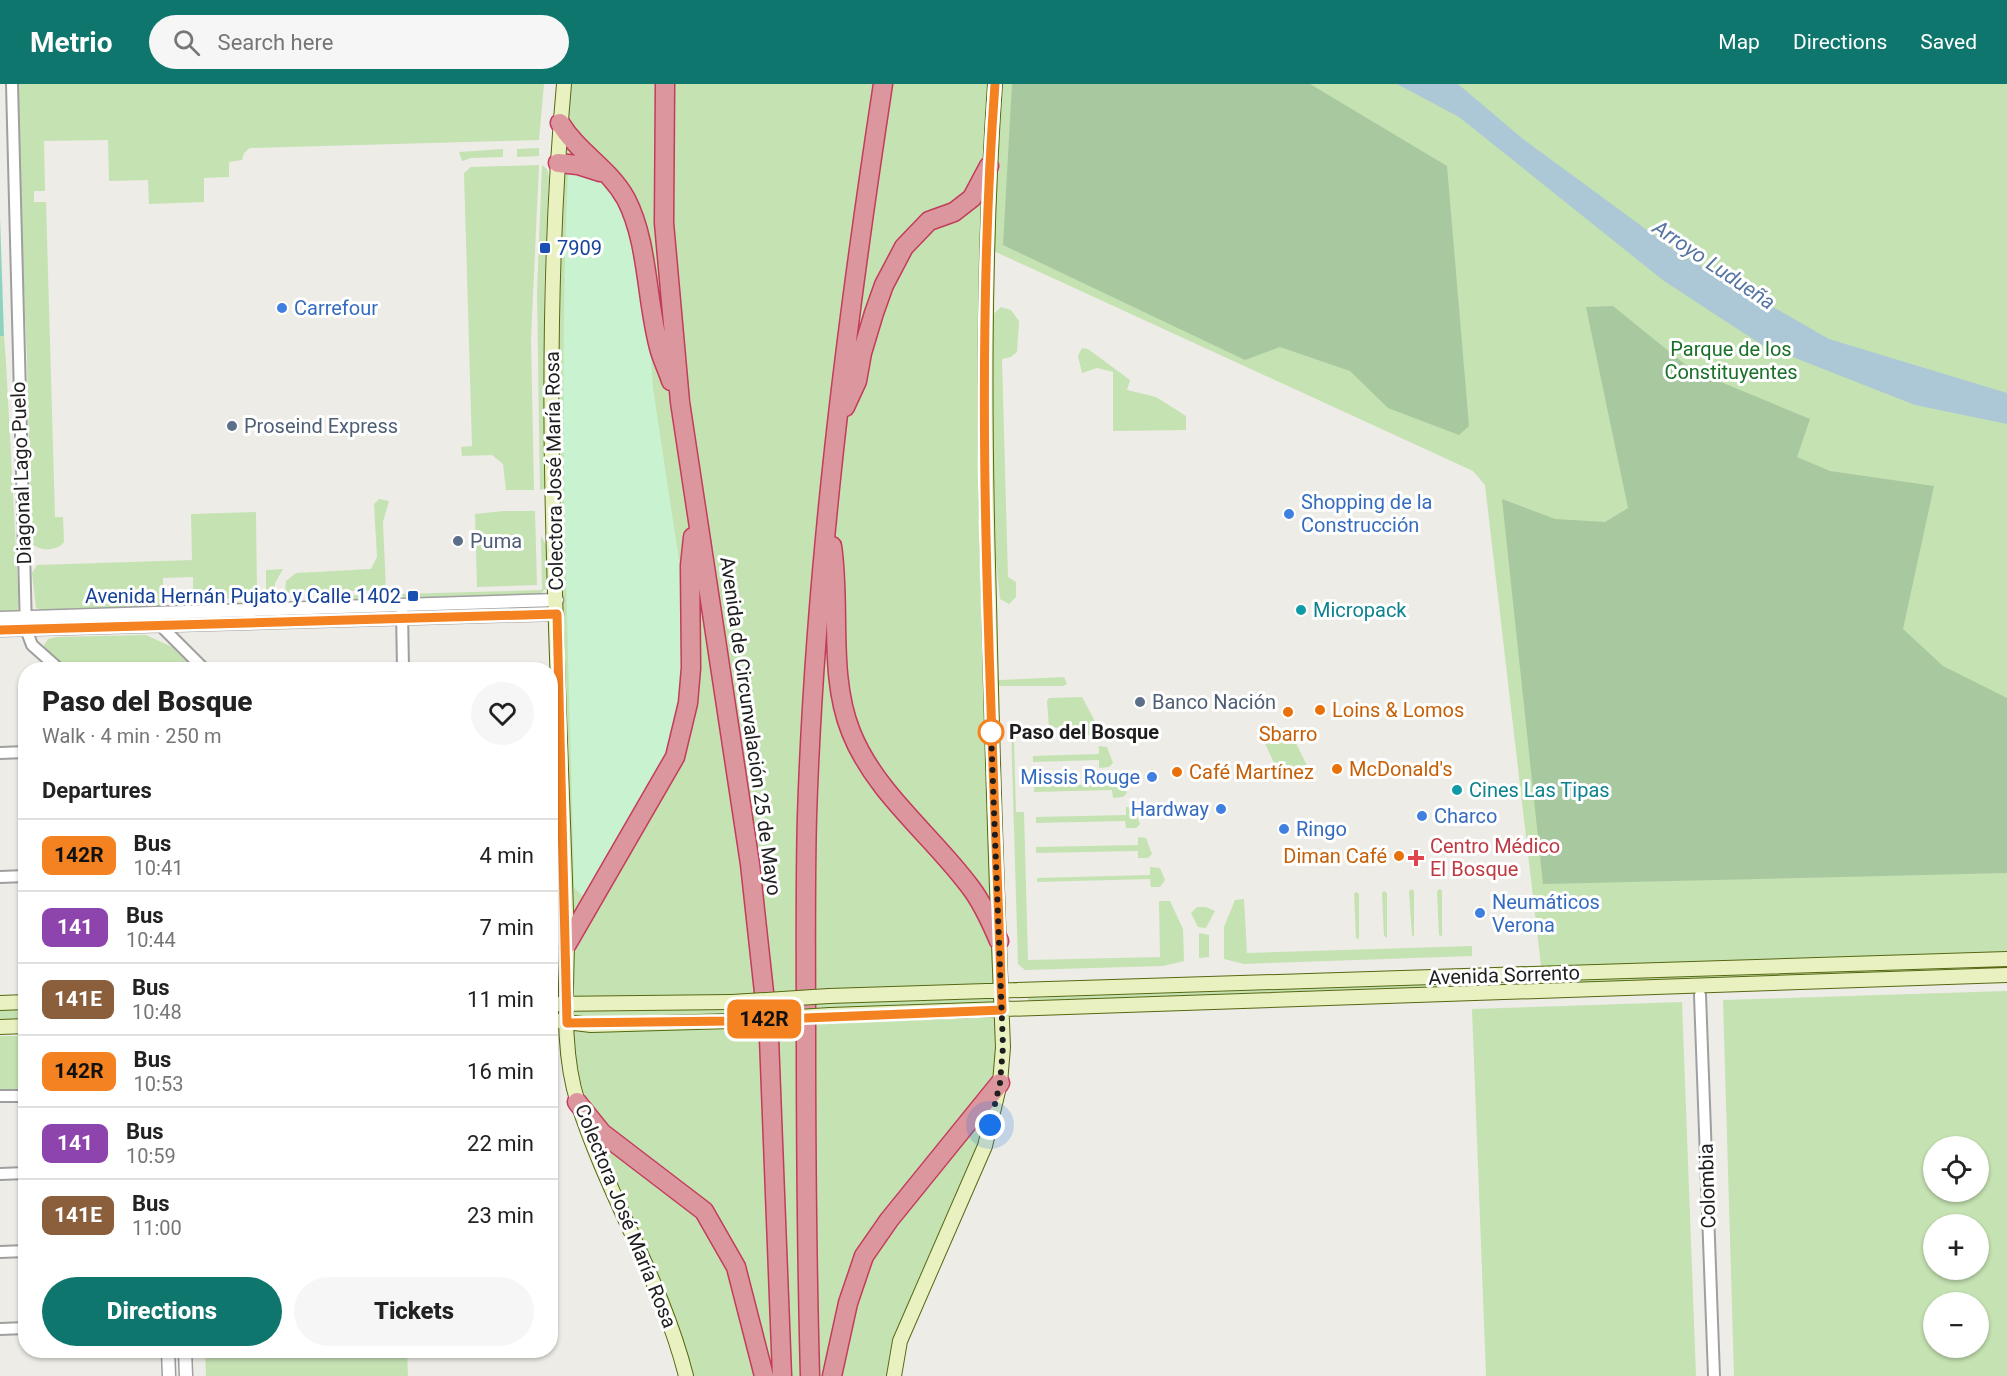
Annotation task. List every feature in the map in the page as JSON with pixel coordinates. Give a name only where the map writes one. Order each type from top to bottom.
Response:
[{"type":"highway","name":"Avenida de Circunvalación 25 de Mayo","points":[[665,84],[664,223],[680,402],[750,864],[770,1038],[782,1376]]},
{"type":"highway","name":"Avenida de Circunvalación 25 de Mayo","points":[[810,1376],[804,1106],[807,815],[816,662],[837,422],[883,84]]},
{"type":"highway","points":[[560,123],[576,147],[610,177],[627,200],[635,224],[660,351],[680,402]]},
{"type":"highway","points":[[558,163],[587,166],[610,177]]},
{"type":"highway","points":[[837,422],[857,381],[862,353],[874,313],[898,256],[915,233],[929,221],[954,212],[972,198],[989,166]]},
{"type":"highway","points":[[567,944],[675,757],[686,712],[692,668],[690,566],[696,514]]},
{"type":"highway","points":[[828,515],[837,580],[840,679],[851,732],[879,780],[970,887],[984,907],[999,941]]},
{"type":"highway","points":[[832,1376],[848,1303],[864,1256],[889,1220],[1000,1083]]},
{"type":"highway","points":[[577,1102],[602,1133],[704,1211],[736,1268],[764,1376]]},
{"type":"main road","name":"Colectora José María Rosa","points":[[564,84],[552,286],[567,1023],[577,1102],[609,1185],[676,1339],[686,1376]]},
{"type":"main road","points":[[894,1376],[900,1341],[985,1146],[1000,1083],[1003,1047],[989,696],[984,395],[989,166],[995,84]]},
{"type":"main road","name":"Avenida Sorrento","points":[[558,1004],[732,1002],[829,996],[2007,959]]},
{"type":"main road","name":"Avenida Sorrento","points":[[558,1021],[732,1021],[830,1015],[2007,975]]},
{"type":"main road","points":[[0,1003],[18,1002]]},
{"type":"main road","points":[[0,1027],[18,1026]]},
{"type":"street","name":"Diagonal Lago Puelo","points":[[12,84],[26,623]]},
{"type":"street","points":[[0,630],[26,623],[159,612],[402,604],[557,607]]},
{"type":"street","points":[[402,604],[403,662]]},
{"type":"street","points":[[0,618],[26,623],[160,626],[402,618],[557,607]]},
{"type":"street","points":[[159,612],[160,626],[197,662]]},
{"type":"street","points":[[26,623],[32,645],[51,662]]},
{"type":"street","points":[[0,753],[18,752]]},
{"type":"street","points":[[0,877],[18,876]]},
{"type":"street","name":"Colombia","points":[[1700,995],[1714,1376]]},
{"type":"street","points":[[0,1096],[18,1096]]},
{"type":"street","points":[[0,1174],[18,1173]]},
{"type":"street","points":[[0,1252],[18,1251]]},
{"type":"street","points":[[0,1329],[18,1328]]},
{"type":"street","points":[[168,1358],[169,1376]]},
{"type":"street","points":[[186,1358],[186,1376]]},
{"type":"green space","points":[[15,84],[544,84],[539,140],[250,148],[244,153],[242,160],[229,162],[229,177],[204,178],[204,202],[149,204],[148,180],[109,181],[108,140],[44,141],[45,191],[34,191],[34,202],[46,202],[55,517],[63,517],[64,542],[48,549],[39,548],[31,543],[27,357]]},
{"type":"green space","name":"Parque de los Constituyentes","points":[[564,84],[2007,84],[2007,959],[1542,974],[1485,485],[1473,471],[987,248],[1003,1047],[985,1146],[929,1273],[894,1376],[686,1376],[609,1185],[571,1065],[552,442]]},
{"type":"green space","points":[[1012,84],[1310,84],[1447,166],[1469,426],[1459,435],[1388,408],[1350,371],[1280,347],[1245,360],[1003,245]]},
{"type":"green space","points":[[539,148],[539,156],[517,157],[517,149]]},
{"type":"green space","points":[[503,149],[503,157],[471,158],[462,161],[459,152]]},
{"type":"green space","points":[[539,165],[531,339],[534,490],[506,490],[503,464],[492,455],[462,456],[461,447],[472,446],[464,173],[471,167]]},
{"type":"green space","points":[[542,165],[547,169],[549,177],[544,291],[546,488],[540,490],[537,292]]},
{"type":"green space","points":[[568,171],[593,176],[608,187],[618,201],[626,220],[649,321],[653,388],[684,593],[684,677],[669,754],[587,894],[583,896],[574,888],[565,530],[564,350]]},
{"type":"green space","points":[[0,217],[4,336],[0,336]]},
{"type":"green space","points":[[1613,306],[1692,370],[1810,419],[1797,457],[1830,471],[1934,486],[1903,629],[1943,666],[2007,698],[2007,873],[1543,884],[1502,499],[1555,519],[1605,522],[1628,508],[1586,307]]},
{"type":"green space","points":[[1001,307],[1011,310],[1019,321],[1017,352],[1011,357],[1002,359],[1008,577],[1016,582],[1016,597],[1009,604],[1000,599],[996,560],[990,317]]},
{"type":"green space","points":[[0,336],[4,336],[6,362],[19,606],[17,611],[0,612]]},
{"type":"green space","points":[[1082,348],[1088,349],[1130,380],[1127,390],[1156,397],[1186,416],[1186,430],[1113,431],[1113,372],[1097,368],[1082,373],[1078,356]]},
{"type":"green space","points":[[379,499],[389,501],[383,522],[386,590],[285,593],[286,581],[296,573],[371,569],[377,557],[374,504]]},
{"type":"green space","points":[[535,511],[537,585],[477,587],[475,514]]},
{"type":"green space","points":[[256,512],[257,594],[254,598],[224,599],[214,604],[174,606],[174,601],[167,601],[167,606],[42,610],[36,608],[32,573],[37,565],[192,560],[191,514]],"holes":[[[193,577],[193,596],[163,597],[163,578]]]},
{"type":"green space","points":[[541,536],[548,549],[549,586],[540,594],[406,598],[399,594],[542,590]]},
{"type":"green space","points":[[283,569],[275,583],[274,593],[266,594],[266,570]]},
{"type":"green space","points":[[386,594],[382,598],[370,601],[349,600],[338,596]]},
{"type":"green space","points":[[538,607],[537,610],[416,612],[415,610]]},
{"type":"green space","points":[[146,635],[172,647],[187,662],[56,662],[45,652],[44,645],[48,639]]},
{"type":"green space","points":[[1064,677],[1067,684],[1063,686],[996,686],[997,680]]},
{"type":"green space","points":[[1082,697],[1097,725],[1096,735],[1087,735],[1085,727],[1049,728],[1047,701],[1049,698]]},
{"type":"green space","points":[[1021,728],[1021,737],[1014,738],[1016,812],[1024,812],[1028,960],[1160,957],[1159,901],[1170,901],[1183,929],[1184,961],[1163,966],[1025,970],[1018,964],[1011,729]]},
{"type":"green space","points":[[1293,737],[1311,774],[1280,776],[1263,739]]},
{"type":"green space","points":[[1099,746],[1107,747],[1113,763],[1109,767],[1099,768],[1099,760],[1033,762],[1033,756],[1099,754]]},
{"type":"green space","points":[[1112,776],[1120,777],[1127,793],[1123,797],[1113,798],[1112,790],[1034,792],[1034,786],[1112,784]]},
{"type":"green space","points":[[1126,807],[1134,808],[1140,824],[1136,828],[1126,828],[1125,821],[1036,823],[1036,817],[1126,815]]},
{"type":"green space","points":[[1138,837],[1146,838],[1152,854],[1148,858],[1138,858],[1138,851],[1036,853],[1036,847],[1138,845]]},
{"type":"green space","points":[[1150,867],[1160,868],[1165,880],[1160,887],[1151,887],[1150,879],[1037,882],[1037,878],[1150,875]]},
{"type":"green space","points":[[1412,889],[1414,892],[1414,937],[1409,891]]},
{"type":"green space","points":[[1440,889],[1442,891],[1442,936],[1439,935],[1437,891]]},
{"type":"green space","points":[[1384,891],[1387,893],[1387,938],[1384,936],[1382,893]]},
{"type":"green space","points":[[1356,892],[1359,894],[1359,939],[1356,938],[1354,894]]},
{"type":"green space","points":[[1244,899],[1247,953],[1472,946],[1472,956],[1244,964],[1224,959],[1224,927],[1235,900]]},
{"type":"green space","points":[[1197,907],[1206,907],[1215,911],[1206,928],[1198,927],[1191,913]]},
{"type":"green space","points":[[1199,933],[1209,935],[1209,957],[1199,958]]},
{"type":"green space","points":[[2007,965],[2007,969],[1028,1002],[1028,998]]},
{"type":"green space","points":[[2007,991],[2007,1376],[1734,1376],[1723,1000]]},
{"type":"green space","points":[[1682,1002],[1696,1376],[1486,1376],[1472,1009]]},
{"type":"green space","points":[[18,1009],[18,1019],[0,1020],[0,1010]]},
{"type":"green space","points":[[0,1036],[18,1036],[18,1089],[0,1089]]},
{"type":"green space","points":[[205,1358],[407,1358],[408,1376],[206,1376]]},
{"type":"water","name":"Arroyo Ludueña","points":[[1397,84],[1458,84],[1523,139],[1677,252],[1829,339],[2007,393],[2007,424],[1915,405],[1762,345],[1664,281],[1459,117]]},
{"type":"bus line","name":"142R","points":[[0,630],[557,614],[567,944],[567,1023],[591,1025],[732,1021],[830,1015],[1002,1010],[989,696],[984,395],[986,248],[995,84]]},
{"type":"place","name":"7909","points":[[545,248]]},
{"type":"place","name":"Carrefour","points":[[282,308]]},
{"type":"place","name":"Proseind Express","points":[[232,426]]},
{"type":"place","name":"Shopping de la Construcción","points":[[1289,514]]},
{"type":"place","name":"Puma","points":[[458,541]]},
{"type":"place","name":"Avenida Hernán Pujato y Calle 1402","points":[[413,596]]},
{"type":"place","name":"Micropack","points":[[1301,610]]},
{"type":"place","name":"Banco Nación","points":[[1140,702]]},
{"type":"place","name":"Loins & Lomos","points":[[1320,710]]},
{"type":"place","name":"Sbarro","points":[[1288,712]]},
{"type":"place","name":"Paso del Bosque","points":[[991,732]]},
{"type":"place","name":"McDonald's","points":[[1337,769]]},
{"type":"place","name":"Café Martínez","points":[[1177,772]]},
{"type":"place","name":"Missis Rouge","points":[[1152,777]]},
{"type":"place","name":"Cines Las Tipas","points":[[1457,790]]},
{"type":"place","name":"Hardway","points":[[1221,809]]},
{"type":"place","name":"Charco","points":[[1422,816]]},
{"type":"place","name":"Ringo","points":[[1284,829]]},
{"type":"place","name":"Diman Café","points":[[1399,856]]},
{"type":"place","name":"Centro Médico El Bosque","points":[[1416,858]]},
{"type":"place","name":"Neumáticos Verona","points":[[1480,913]]},
{"type":"route","points":[[990,1125],[1000,1083],[1003,1047],[991,732]]}]
